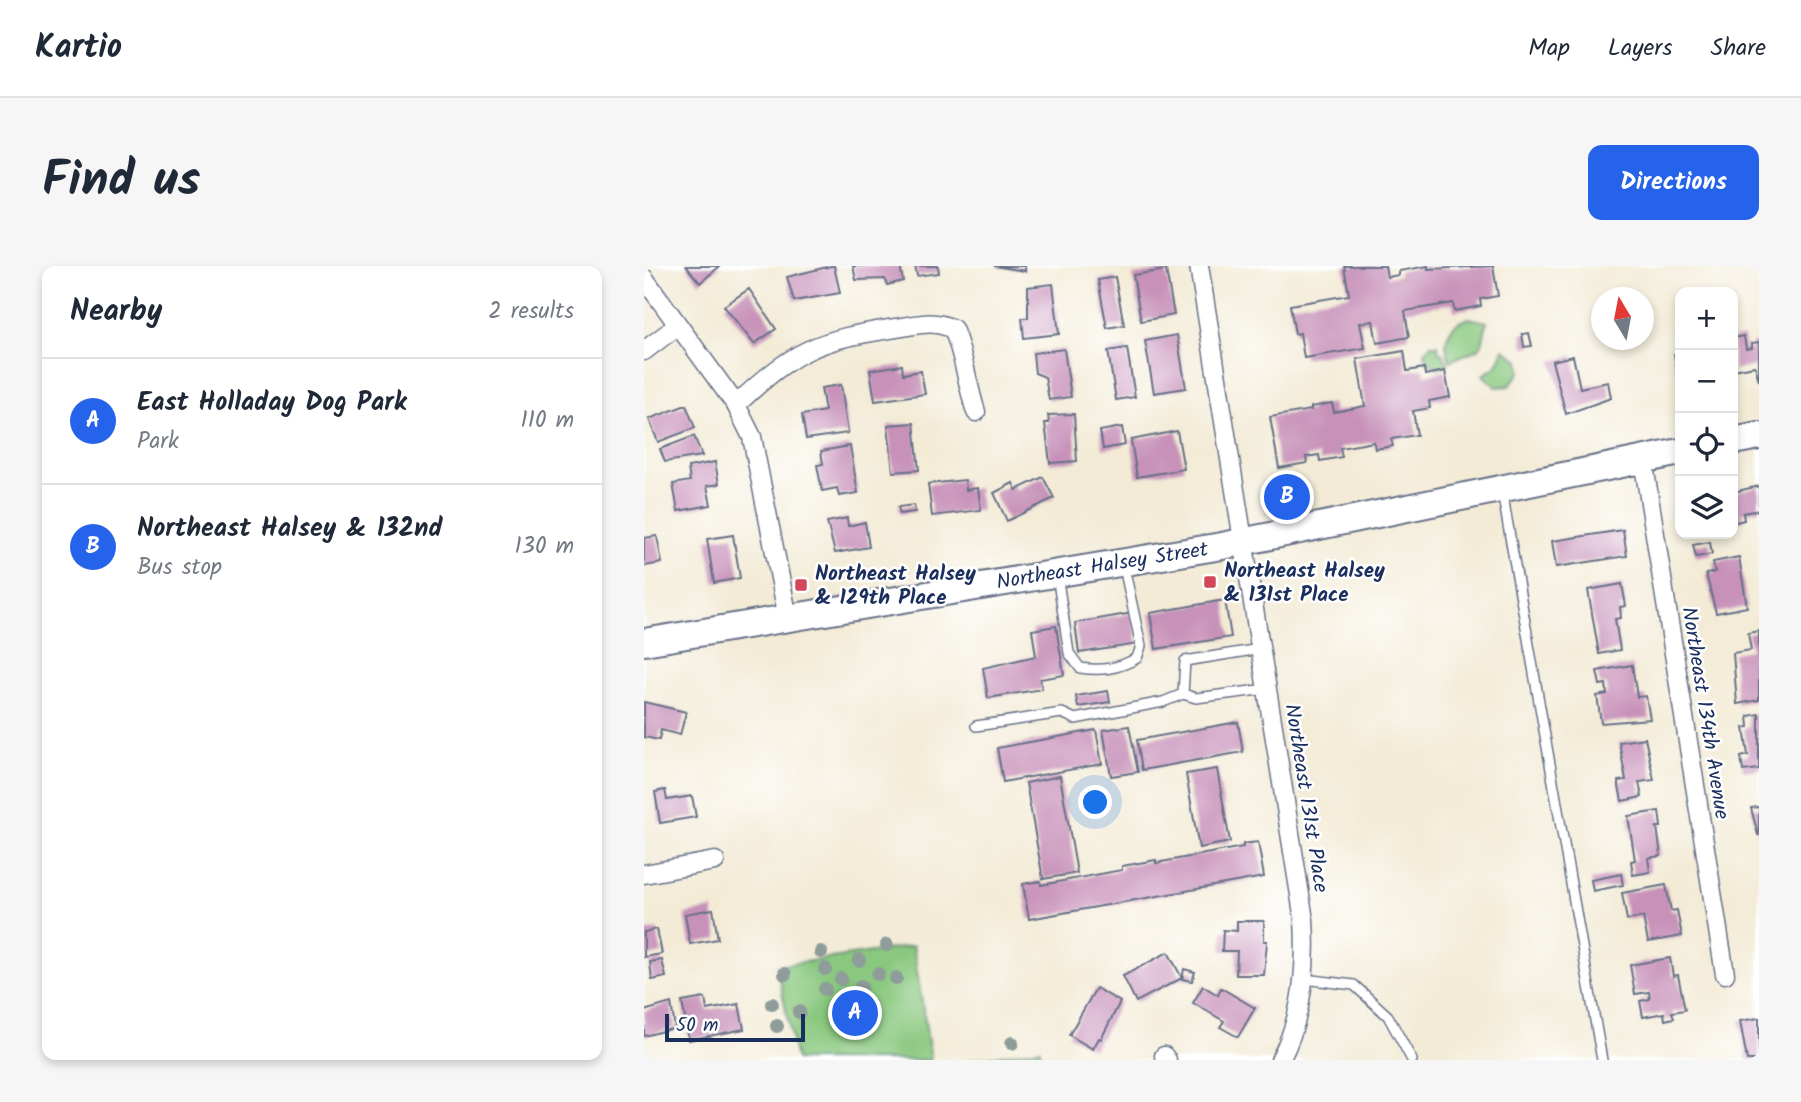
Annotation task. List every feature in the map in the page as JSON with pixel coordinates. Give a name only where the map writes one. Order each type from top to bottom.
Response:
[{"type":"main road","points":[[1738,440],[1759,436]]},
{"type":"main road","name":"Northeast Halsey Street","points":[[644,642],[1243,541],[1675,453]]},
{"type":"street","name":"Northeast 131st Place","points":[[1199,266],[1304,920],[1304,979],[1298,1013],[1280,1060]]},
{"type":"street","points":[[644,278],[736,405],[752,437],[788,618]]},
{"type":"street","points":[[736,405],[774,369],[801,351],[859,334],[938,322],[953,329],[957,338],[976,412]]},
{"type":"street","points":[[644,351],[677,326]]},
{"type":"street","name":"Northeast 134th Avenue","points":[[1643,459],[1725,974]]},
{"type":"street","points":[[644,874],[715,861]]},
{"type":"lane","points":[[1502,489],[1602,1060]]},
{"type":"lane","points":[[1057,573],[1069,653],[1074,662],[1080,668],[1098,670],[1123,666],[1137,659],[1141,646],[1123,562]]},
{"type":"lane","points":[[1183,694],[1185,661],[1260,649]]},
{"type":"lane","points":[[976,726],[1062,713],[1075,719],[1163,702],[1183,694],[1196,698],[1267,689]]},
{"type":"lane","points":[[1304,979],[1353,985],[1388,1016],[1412,1060]]},
{"type":"green space","points":[[1469,318],[1487,322],[1482,344],[1478,349],[1450,361],[1446,347],[1448,334],[1456,324]]},
{"type":"green space","points":[[1431,345],[1438,345],[1439,353],[1442,353],[1448,364],[1439,368],[1428,363],[1425,353]]},
{"type":"green space","points":[[1504,349],[1519,360],[1520,372],[1509,386],[1496,387],[1483,375],[1497,366]]},
{"type":"green space","points":[[913,946],[931,1060],[796,1060],[777,966]]},
{"type":"green space","points":[[1040,1049],[1041,1060],[971,1060]]},
{"type":"building","points":[[686,266],[720,266],[700,283]]},
{"type":"building","points":[[834,266],[840,293],[794,301],[787,277]]},
{"type":"building","points":[[853,266],[900,266],[903,281],[887,285],[885,279],[856,280]]},
{"type":"building","points":[[915,266],[938,266],[939,273],[917,276]]},
{"type":"building","points":[[994,266],[1025,266],[1025,271]]},
{"type":"building","points":[[1344,266],[1385,266],[1387,277],[1399,275],[1399,271],[1428,266],[1428,269],[1493,266],[1498,296],[1480,299],[1481,306],[1454,311],[1453,303],[1405,311],[1409,337],[1377,343],[1373,321],[1360,323],[1365,348],[1304,358],[1300,333],[1295,334],[1290,305],[1349,295]]},
{"type":"building","points":[[1166,270],[1174,315],[1141,321],[1133,275]]},
{"type":"building","points":[[1115,277],[1124,325],[1107,328],[1098,280]]},
{"type":"building","points":[[1053,284],[1059,334],[1024,338],[1022,318],[1028,318],[1028,287]]},
{"type":"building","points":[[749,289],[776,329],[754,344],[724,306]]},
{"type":"building","points":[[1529,333],[1532,346],[1524,347],[1522,334]]},
{"type":"building","points":[[1177,335],[1186,388],[1154,393],[1145,341]]},
{"type":"building","points":[[1744,336],[1746,349],[1752,348],[1752,343],[1759,342],[1759,381],[1755,366],[1738,369],[1738,337]]},
{"type":"building","points":[[1127,348],[1135,397],[1116,400],[1108,351]]},
{"type":"building","points":[[1064,349],[1071,397],[1049,400],[1045,377],[1035,373],[1033,353]]},
{"type":"building","points":[[1404,351],[1407,371],[1424,368],[1425,375],[1445,371],[1450,397],[1429,401],[1430,408],[1413,411],[1417,435],[1391,439],[1393,446],[1375,449],[1374,442],[1340,448],[1342,457],[1320,461],[1319,455],[1306,457],[1307,463],[1279,468],[1270,417],[1311,410],[1311,407],[1332,403],[1334,412],[1365,406],[1357,359]]},
{"type":"building","points":[[1573,356],[1580,388],[1608,382],[1611,398],[1566,414],[1552,361]]},
{"type":"building","points":[[902,365],[903,374],[921,371],[925,394],[875,401],[870,370]]},
{"type":"building","points":[[841,385],[848,433],[806,439],[802,415],[825,411],[821,388]]},
{"type":"building","points":[[686,405],[695,428],[658,442],[649,419]]},
{"type":"building","points":[[1074,414],[1077,461],[1050,463],[1045,423],[1049,423],[1048,415]]},
{"type":"building","points":[[914,423],[919,470],[893,472],[888,425]]},
{"type":"building","points":[[1122,427],[1125,445],[1103,449],[1100,431]]},
{"type":"building","points":[[1177,431],[1184,469],[1137,477],[1131,440]]},
{"type":"building","points":[[694,436],[702,456],[665,462],[660,449]]},
{"type":"building","points":[[850,446],[858,493],[839,496],[837,488],[822,491],[817,465],[823,464],[821,451]]},
{"type":"building","points":[[715,462],[719,484],[707,486],[711,505],[678,511],[673,484],[690,481],[688,467]]},
{"type":"building","points":[[1043,477],[1054,498],[1007,521],[994,493],[1013,483],[1016,490]]},
{"type":"building","points":[[965,480],[966,490],[978,488],[981,510],[932,516],[928,484]]},
{"type":"building","points":[[1759,486],[1759,510],[1743,513],[1744,520],[1738,522],[1738,491]]},
{"type":"building","points":[[914,505],[915,512],[900,514],[898,507]]},
{"type":"building","points":[[847,518],[848,526],[865,522],[869,547],[835,553],[827,522]]},
{"type":"building","points":[[1623,530],[1627,556],[1556,567],[1552,541]]},
{"type":"building","points":[[733,535],[740,578],[714,583],[707,539]]},
{"type":"building","points":[[657,536],[662,563],[644,566],[644,538]]},
{"type":"building","points":[[1710,542],[1712,554],[1696,557],[1693,545]]},
{"type":"building","points":[[1739,557],[1747,607],[1716,613],[1706,574],[1715,572],[1713,562]]},
{"type":"building","points":[[1622,584],[1626,606],[1620,607],[1621,618],[1615,619],[1620,650],[1599,654],[1588,590]]},
{"type":"building","points":[[1225,600],[1231,637],[1156,649],[1150,613]]},
{"type":"building","points":[[1133,613],[1138,644],[1079,653],[1075,623]]},
{"type":"building","points":[[1056,626],[1064,675],[1040,679],[1042,689],[988,698],[983,668],[1036,656],[1032,630]]},
{"type":"building","points":[[1759,631],[1759,700],[1737,704],[1733,653],[1751,650],[1748,633]]},
{"type":"building","points":[[1632,665],[1637,697],[1646,696],[1650,719],[1601,723],[1597,696],[1607,694],[1606,684],[1600,685],[1597,671]]},
{"type":"building","points":[[1108,691],[1110,702],[1078,707],[1076,696]]},
{"type":"building","points":[[644,702],[686,712],[680,735],[661,730],[659,740],[644,737]]},
{"type":"building","points":[[1759,714],[1759,769],[1743,771],[1741,757],[1748,755],[1744,728],[1749,727],[1748,716]]},
{"type":"building","points":[[1238,722],[1243,752],[1142,770],[1137,740]]},
{"type":"building","points":[[1129,726],[1138,772],[1111,776],[1103,730]]},
{"type":"building","points":[[1096,730],[1102,764],[1003,782],[997,748]]},
{"type":"building","points":[[1645,738],[1654,780],[1639,782],[1642,797],[1622,801],[1618,781],[1626,780],[1619,742]]},
{"type":"building","points":[[1217,769],[1230,842],[1199,848],[1186,774]]},
{"type":"building","points":[[1060,776],[1077,873],[1043,879],[1026,783]]},
{"type":"building","points":[[665,790],[667,800],[692,796],[696,817],[660,823],[655,792]]},
{"type":"building","points":[[1759,807],[1759,835],[1758,835],[1751,808]]},
{"type":"building","points":[[1659,811],[1661,827],[1657,827],[1661,856],[1648,858],[1650,872],[1633,875],[1631,861],[1635,860],[1628,816]]},
{"type":"building","points":[[1258,842],[1264,877],[1029,919],[1023,884],[1040,881],[1041,885],[1122,870],[1122,866],[1156,860],[1156,863]]},
{"type":"building","points":[[1621,874],[1623,885],[1593,891],[1591,880]]},
{"type":"building","points":[[1666,885],[1671,911],[1677,910],[1682,936],[1648,942],[1643,917],[1627,920],[1622,893]]},
{"type":"building","points":[[713,909],[718,939],[690,944],[685,914]]},
{"type":"building","points":[[1237,921],[1264,921],[1264,941],[1267,941],[1264,975],[1236,975],[1237,951],[1222,951],[1223,930],[1237,931]]},
{"type":"building","points":[[657,929],[662,954],[644,957],[644,932]]},
{"type":"building","points":[[1168,952],[1182,978],[1136,1002],[1123,976]]},
{"type":"building","points":[[1670,958],[1673,976],[1678,975],[1685,1010],[1672,1012],[1674,1018],[1665,1020],[1664,1013],[1643,1017],[1640,1001],[1650,999],[1649,992],[1635,994],[1630,965]]},
{"type":"building","points":[[662,960],[666,977],[652,980],[650,962]]},
{"type":"building","points":[[1184,969],[1195,972],[1192,981],[1182,979]]},
{"type":"building","points":[[1203,986],[1218,995],[1221,988],[1255,1008],[1238,1037],[1220,1027],[1224,1021],[1193,1003]]},
{"type":"building","points":[[1096,988],[1120,1002],[1093,1049],[1069,1035]]},
{"type":"building","points":[[705,998],[707,1010],[739,1004],[744,1029],[689,1040],[682,1002]]},
{"type":"building","points":[[671,1003],[675,1028],[644,1036],[644,1011]]},
{"type":"building","points":[[1759,1018],[1759,1060],[1747,1060],[1740,1021]]},
{"type":"place","name":"Northeast Halsey & 132nd","points":[[1287,497]]},
{"type":"place","name":"Northeast Halsey & 131st Place","points":[[1210,582]]},
{"type":"place","name":"Northeast Halsey & 129th Place","points":[[801,585]]},
{"type":"place","name":"East Holladay Dog Park","points":[[855,1013]]}]
